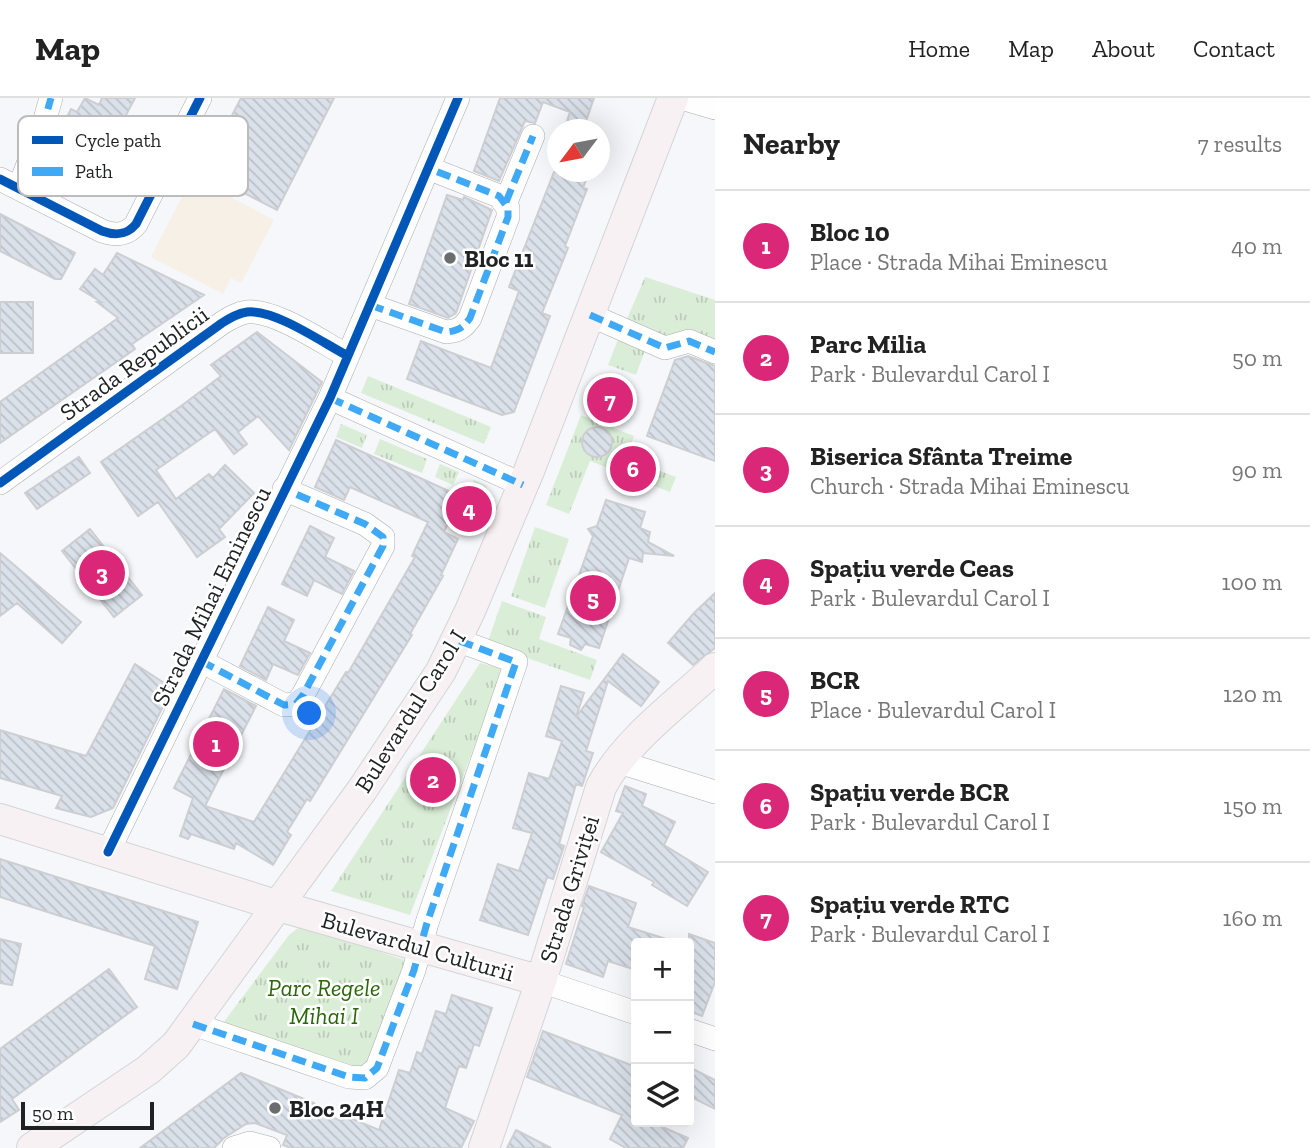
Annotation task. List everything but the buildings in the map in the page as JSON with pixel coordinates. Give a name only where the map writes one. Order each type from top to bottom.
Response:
[{"type":"main road","name":"Bulevardul Carol I","points":[[32,1148],[148,1070],[176,1045],[279,906],[427,693],[457,640],[523,485],[673,98]]},
{"type":"main road","name":"Strada Griviței","points":[[484,1148],[541,982],[601,786],[616,761],[715,668]]},
{"type":"main road","name":"Bulevardul Culturii","points":[[0,819],[279,906],[541,982]]},
{"type":"street","points":[[46,116],[51,98]]},
{"type":"street","points":[[192,116],[201,98]]},
{"type":"street","points":[[681,98],[715,108]]},
{"type":"street","points":[[348,356],[428,169],[450,101]]},
{"type":"street","points":[[506,202],[533,136]]},
{"type":"street","points":[[9,183],[18,167]]},
{"type":"street","points":[[370,305],[446,332],[464,327],[470,318],[508,217],[508,208],[499,196],[428,169]]},
{"type":"street","points":[[34,196],[102,232],[113,235],[131,230],[150,196]]},
{"type":"street","name":"Strada Republicii","points":[[0,483],[236,315],[249,312],[269,316],[348,356]]},
{"type":"street","points":[[590,316],[665,348],[689,341],[715,352]]},
{"type":"street","name":"Strada Mihai Eminescu","points":[[108,852],[348,356]]},
{"type":"street","points":[[330,398],[523,485]]},
{"type":"street","points":[[201,661],[284,705],[296,704],[383,545],[383,537],[365,524],[284,489]]},
{"type":"street","points":[[192,1024],[349,1077],[365,1078],[377,1068],[414,970],[426,923],[516,662],[457,640]]},
{"type":"street","points":[[616,761],[715,792]]},
{"type":"street","name":"Bulevardul Culturii","points":[[541,982],[631,1011]]},
{"type":"street","points":[[694,1033],[715,1039]]},
{"type":"street","points":[[234,1148],[250,1143],[269,1148]]},
{"type":"shaded area","points":[[182,196],[228,196],[274,220],[241,283],[231,278],[223,294],[151,257]]},
{"type":"green space","points":[[645,277],[715,300],[715,346],[678,340],[626,321]]},
{"type":"green space","points":[[620,334],[647,345],[636,375],[608,365]]},
{"type":"green space","points":[[368,376],[491,427],[484,444],[361,393]]},
{"type":"green space","points":[[601,378],[632,390],[620,421],[589,409]]},
{"type":"green space","points":[[581,415],[634,436],[626,458],[676,477],[670,492],[590,461],[569,514],[546,505]]},
{"type":"green space","points":[[341,424],[367,435],[362,448],[336,437]]},
{"type":"green space","points":[[380,439],[427,459],[422,473],[374,454]]},
{"type":"green space","points":[[440,464],[459,472],[453,485],[435,477]]},
{"type":"green space","points":[[474,480],[487,486],[465,537],[452,531]]},
{"type":"green space","points":[[535,527],[569,539],[545,608],[511,596]]},
{"type":"green space","points":[[502,601],[546,617],[539,639],[597,660],[590,680],[487,644]]},
{"type":"green space","points":[[480,663],[504,669],[410,915],[331,891]]},
{"type":"green space","name":"Parc Regele Mihai I","points":[[307,927],[416,964],[365,1078],[223,1023],[289,935],[298,928]]},
{"type":"marked path","points":[[46,116],[51,98]]},
{"type":"marked path","points":[[506,202],[533,136]]},
{"type":"marked path","points":[[370,305],[446,332],[460,328],[470,318],[508,217],[508,208],[499,196],[428,168]]},
{"type":"marked path","points":[[590,315],[665,348],[689,341],[715,352]]},
{"type":"marked path","points":[[330,398],[523,485]]},
{"type":"marked path","points":[[201,661],[284,705],[296,704],[383,546],[383,537],[365,524],[284,489]]},
{"type":"marked path","points":[[193,1024],[349,1077],[365,1078],[377,1068],[414,970],[427,923],[516,662],[457,640]]},
{"type":"cycle path","points":[[191,116],[200,98]]},
{"type":"cycle path","points":[[108,852],[330,398],[458,98]]},
{"type":"cycle path","points":[[0,179],[18,188]]},
{"type":"cycle path","points":[[33,196],[112,234],[133,228],[150,196]]},
{"type":"cycle path","points":[[0,483],[222,323],[240,313],[258,312],[285,321],[348,356]]},
{"type":"place","name":"Bloc 11","points":[[450,258]]},
{"type":"place","name":"Spațiu verde RTC","points":[[610,400]]},
{"type":"place","name":"Spațiu verde BCR","points":[[633,469]]},
{"type":"place","name":"Spațiu verde Ceas","points":[[469,509]]},
{"type":"place","name":"Biserica Sfânta Treime","points":[[102,573]]},
{"type":"place","name":"BCR","points":[[593,598]]},
{"type":"place","name":"Bloc 10","points":[[216,744]]},
{"type":"place","name":"Parc Milia","points":[[433,780]]},
{"type":"place","name":"Bloc 24H","points":[[275,1108]]}]
